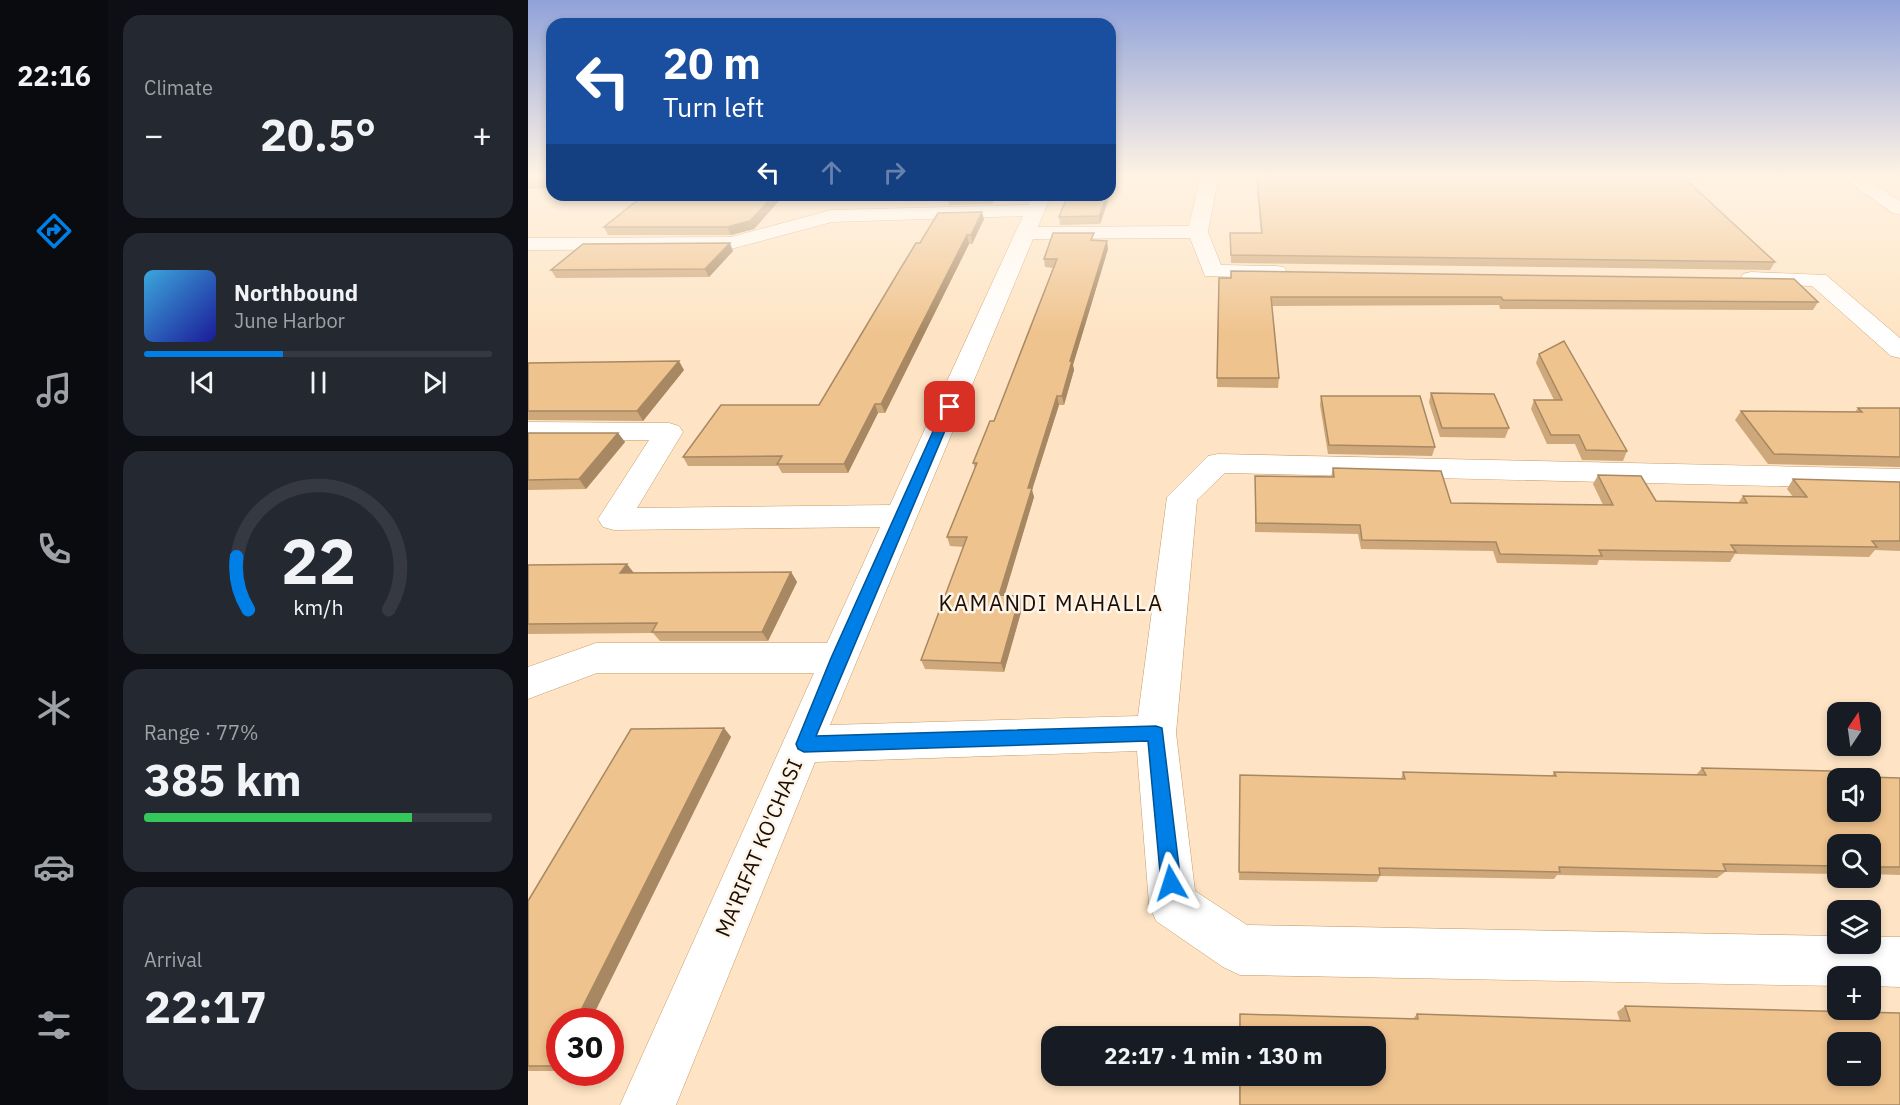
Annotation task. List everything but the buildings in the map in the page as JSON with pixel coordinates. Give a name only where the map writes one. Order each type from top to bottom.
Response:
[{"type":"street","points":[[528,244],[731,243],[781,230]]},
{"type":"street","name":"MA'RIFAT KO'CHASI","points":[[648,1105],[839,658],[1027,230]]},
{"type":"street","points":[[1177,230],[1198,232],[1213,271],[1296,272]]},
{"type":"street","points":[[1735,279],[1818,280],[1900,351]]},
{"type":"street","points":[[528,431],[669,432],[614,519],[903,516]]},
{"type":"street","points":[[1900,479],[1218,463],[1182,497],[1156,733],[1173,904],[1240,950],[1900,962]]},
{"type":"street","points":[[528,683],[596,658],[839,658]]},
{"type":"street","points":[[804,744],[1156,733]]},
{"type":"district","name":"KAMANDI MAHALLA","points":[[1051,603]]},
{"type":"route","points":[[950,407],[839,658],[804,744],[1156,733],[1171,883]]}]
